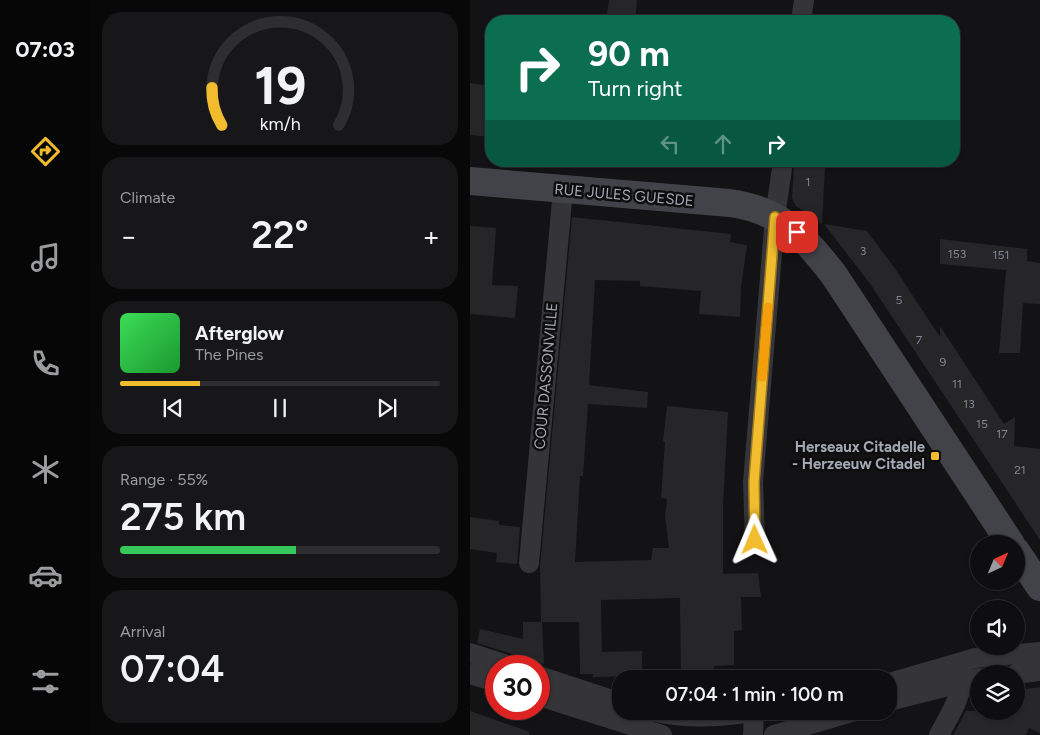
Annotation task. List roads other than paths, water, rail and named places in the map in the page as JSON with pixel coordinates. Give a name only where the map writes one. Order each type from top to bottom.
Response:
[{"type":"main road","name":"RUE JULES GUESDE","points":[[470,181],[730,203],[757,208],[775,217],[804,239],[834,276],[1005,535]]},
{"type":"main road","points":[[1025,564],[1040,587]]},
{"type":"street","points":[[802,15],[804,0]]},
{"type":"street","points":[[755,540],[754,482],[775,217],[782,167]]},
{"type":"street","name":"COUR DASSONVILLE","points":[[529,562],[563,190]]},
{"type":"street","points":[[897,681],[961,661],[991,655],[1040,652]]},
{"type":"street","points":[[470,653],[485,658]]},
{"type":"street","points":[[961,661],[970,678]]},
{"type":"street","points":[[1025,673],[1040,672]]},
{"type":"street","points":[[470,674],[485,679]]},
{"type":"street","points":[[550,680],[612,700]]},
{"type":"street","points":[[897,699],[970,680]]},
{"type":"street","points":[[939,735],[961,692],[970,681]]},
{"type":"street","points":[[550,699],[662,735]]},
{"type":"street","points":[[753,735],[754,720]]},
{"type":"street","points":[[774,735],[825,720]]},
{"type":"place","name":"Herseaux Citadelle - Herzeeuw Citadel","points":[[935,456]]}]
